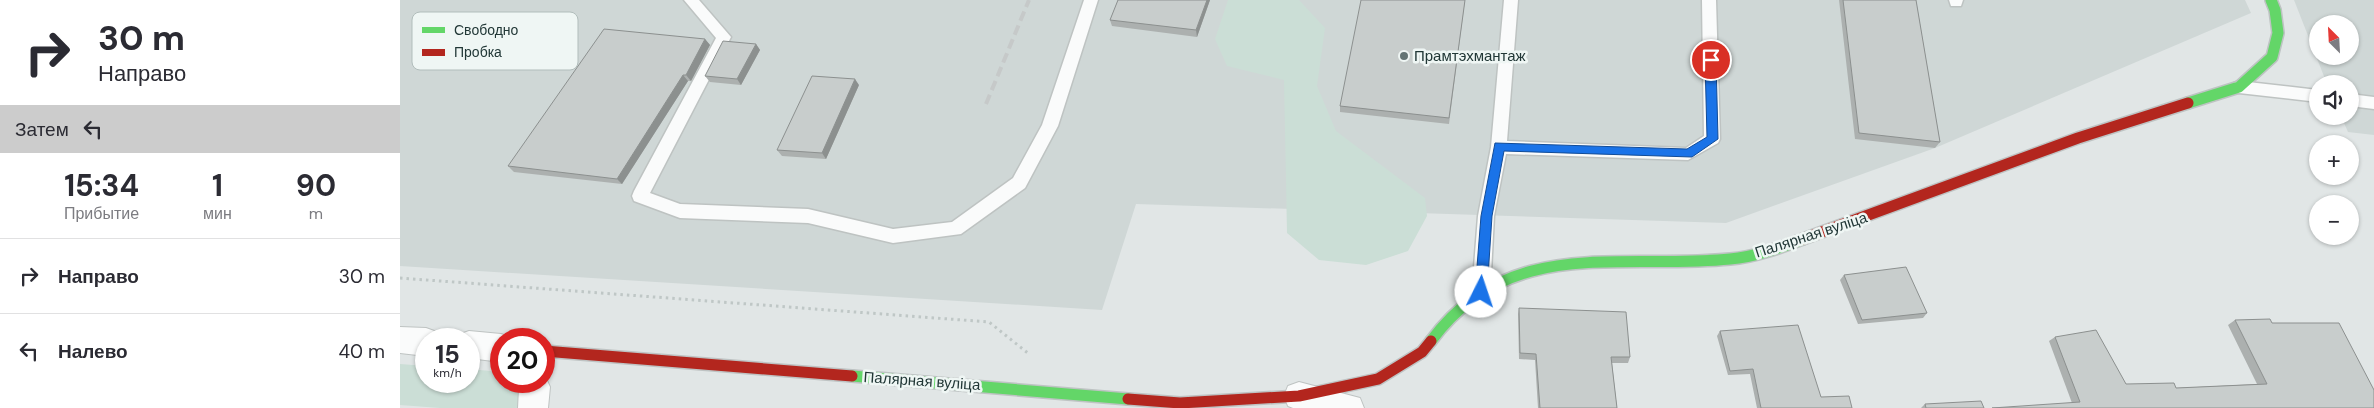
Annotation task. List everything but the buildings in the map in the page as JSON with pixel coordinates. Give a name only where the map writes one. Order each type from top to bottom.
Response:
[{"type":"street","name":"Палярная вуліца","points":[[555,352],[1180,405],[1299,396],[1378,379],[1422,352],[1451,316],[1481,292],[1521,273],[1559,264],[1696,262],[1770,251],[2078,138],[2239,87],[2272,56],[2278,32],[2271,0]]},
{"type":"street","points":[[400,340],[415,341]]},
{"type":"street","points":[[533,408],[534,393]]},
{"type":"street","name":"Палярная вуліца","points":[[1299,396],[1349,408]]},
{"type":"lane","points":[[691,0],[724,36],[640,196],[680,211],[808,216],[893,236],[955,230],[1019,183],[1050,126],[1091,0]]},
{"type":"lane","points":[[1481,292],[1486,216],[1499,147],[1511,0]]},
{"type":"lane","points":[[1499,147],[1688,154],[1712,139],[1709,0]]},
{"type":"lane","points":[[2239,87],[2309,95]]},
{"type":"lane","points":[[2359,101],[2374,103]]},
{"type":"path","points":[[400,278],[989,322],[1034,358]]},
{"type":"shaded area","points":[[400,0],[2245,0],[2251,13],[1935,148],[1726,223],[1136,204],[1102,310],[400,266]]},
{"type":"shaded area","points":[[2294,0],[2374,0],[2374,135],[2348,132],[2345,125],[2359,125],[2359,75],[2323,75],[2320,65],[2359,65],[2359,15],[2309,15],[2309,38]]},
{"type":"green space","points":[[1228,0],[1299,0],[1325,28],[1317,86],[1336,131],[1425,198],[1427,216],[1408,251],[1366,265],[1319,260],[1287,233],[1284,80],[1227,66],[1215,39]]},
{"type":"green space","points":[[400,364],[415,365],[415,393],[480,393],[480,370],[490,371],[490,393],[521,393],[523,397],[523,408],[440,408],[400,405]]},
{"type":"railway","points":[[986,104],[1029,0]]},
{"type":"traffic: fast","points":[[2188,103],[2239,87],[2272,57],[2278,33],[2275,10],[2271,0]]},
{"type":"traffic: fast","points":[[1431,341],[1450,317],[1479,293],[1511,277],[1546,267],[1620,261],[1730,259],[1749,256],[1803,239]]},
{"type":"traffic: fast","points":[[852,376],[1128,399]]},
{"type":"traffic: jam","points":[[1803,239],[2078,138],[2188,103]]},
{"type":"traffic: jam","points":[[1128,399],[1180,403],[1299,396],[1378,379],[1422,352],[1431,341]]},
{"type":"traffic: jam","points":[[555,352],[852,376]]},
{"type":"place","name":"Прамтэхмантаж","points":[[1404,56]]},
{"type":"route","points":[[1481,292],[1486,216],[1499,147],[1688,154],[1712,139],[1711,60]]}]
